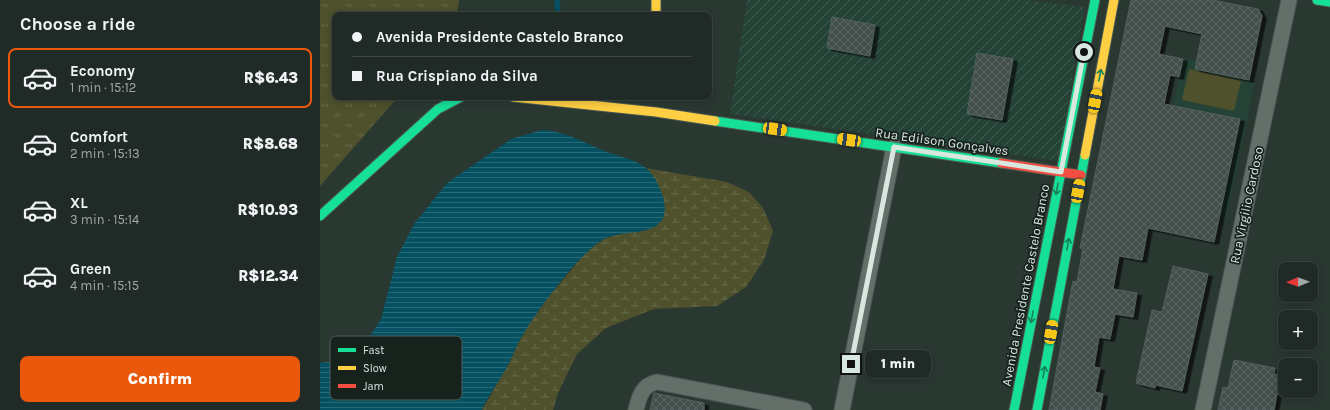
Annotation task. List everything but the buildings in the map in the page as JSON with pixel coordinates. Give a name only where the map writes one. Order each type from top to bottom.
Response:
[{"type":"street","points":[[656,0],[656,12]]},
{"type":"street","name":"Avenida Presidente Castelo Branco","points":[[1014,410],[1095,0]]},
{"type":"street","points":[[1037,410],[1114,0]]},
{"type":"street","name":"Rua Virgilio Cardoso","points":[[1203,410],[1289,0]]},
{"type":"street","points":[[1317,0],[1330,2]]},
{"type":"street","points":[[320,216],[438,109],[455,100]]},
{"type":"street","name":"Rua Edilson Gonçalves","points":[[552,100],[656,108],[894,147],[1081,175]]},
{"type":"street","points":[[842,410],[894,147]]},
{"type":"street","points":[[636,410],[641,393],[650,384],[656,382],[804,410]]},
{"type":"shaded area","points":[[747,0],[1026,0],[1085,7],[1058,161],[730,114]]},
{"type":"shaded area","points":[[1183,59],[1205,63],[1204,70],[1255,81],[1226,220],[1162,206],[1167,134]]},
{"type":"green space","points":[[320,0],[459,0],[457,12],[332,12],[332,100],[395,100],[320,186]]},
{"type":"green space","points":[[1189,69],[1241,81],[1234,111],[1182,100]]},
{"type":"green space","points":[[646,168],[727,182],[749,192],[763,208],[773,231],[764,260],[746,287],[717,306],[654,309],[606,328],[577,354],[558,393],[553,410],[482,410],[509,363],[523,333],[546,300],[586,252],[604,239],[626,232],[642,231],[656,180]]},
{"type":"water","points":[[542,130],[551,131],[569,136],[642,165],[654,178],[663,197],[665,208],[662,220],[657,225],[643,231],[619,234],[604,239],[583,256],[560,282],[530,323],[506,369],[482,410],[320,410],[320,363],[330,362],[330,400],[462,400],[462,336],[370,336],[381,319],[397,257],[414,224],[447,183],[511,139]]},
{"type":"waterway","points":[[557,0],[558,12]]},
{"type":"traffic: fast","points":[[1014,410],[1095,0]]},
{"type":"traffic: fast","points":[[1317,0],[1330,2]]},
{"type":"traffic: fast","points":[[320,216],[438,109],[455,100]]},
{"type":"traffic: fast","points":[[715,121],[1001,163]]},
{"type":"traffic: fast","points":[[1037,410],[1085,155]]},
{"type":"traffic: slow","points":[[656,0],[656,12]]},
{"type":"traffic: slow","points":[[1085,155],[1114,0]]},
{"type":"traffic: slow","points":[[542,100],[656,112],[715,121]]},
{"type":"traffic: jam","points":[[1001,163],[1081,175]]},
{"type":"route","points":[[851,364],[894,147],[1061,172],[1084,52]]}]
